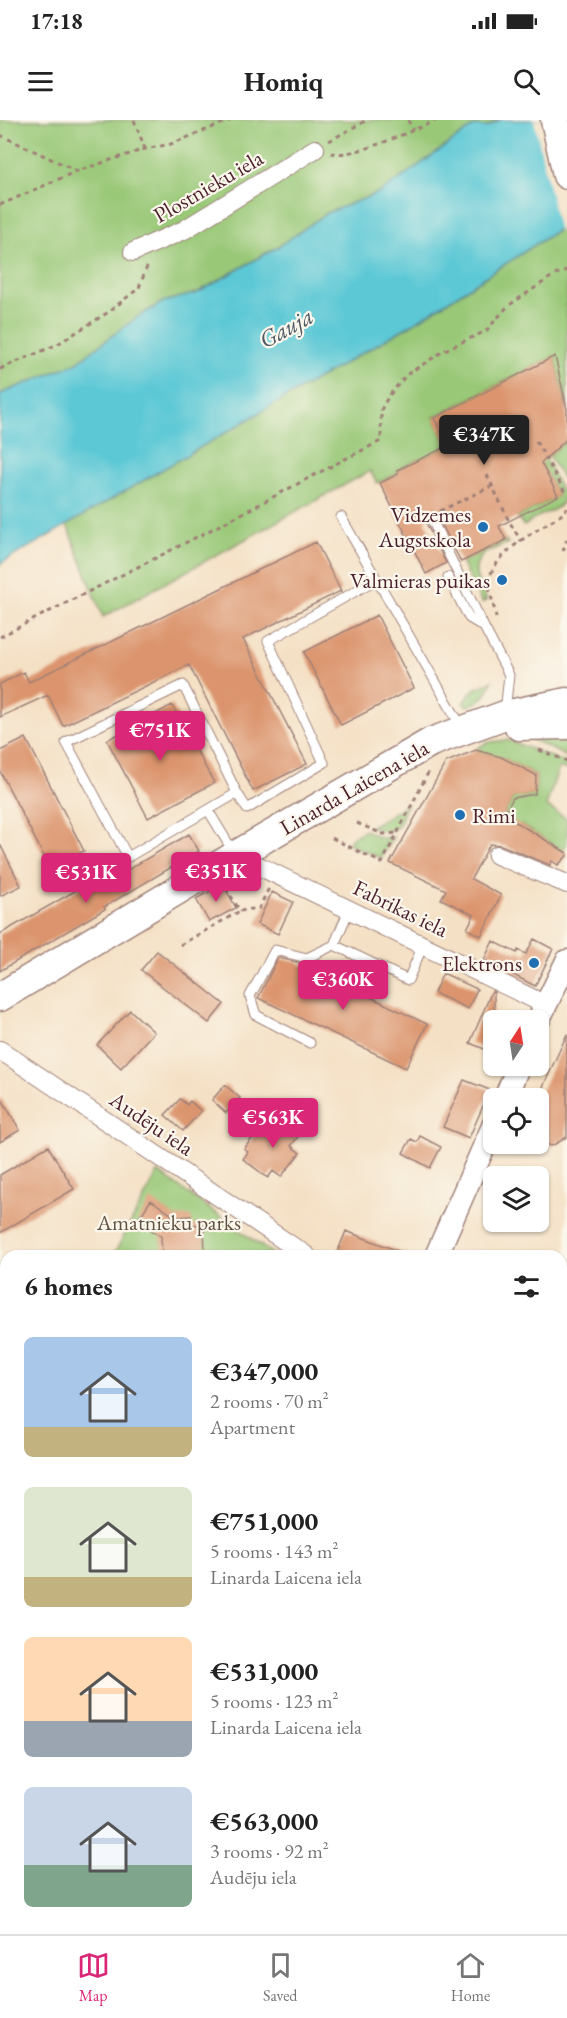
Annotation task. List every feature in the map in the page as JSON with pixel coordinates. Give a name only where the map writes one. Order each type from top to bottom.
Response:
[{"type":"main road","points":[[555,120],[567,175]]},
{"type":"main road","name":"Linarda Laicena iela","points":[[0,997],[236,855],[431,742],[505,715],[567,702]]},
{"type":"main road","name":"Linarda Laicena iela","points":[[463,730],[540,724],[567,725]]},
{"type":"street","name":"Plostnieku iela","points":[[133,252],[184,230],[315,149]]},
{"type":"street","name":"Fabrikas iela","points":[[236,855],[423,945],[537,1010]]},
{"type":"street","points":[[497,855],[567,884]]},
{"type":"street","points":[[543,1010],[567,961]]},
{"type":"street","name":"Audēju iela","points":[[0,1050],[298,1250]]},
{"type":"street","points":[[439,1250],[483,1149]]},
{"type":"lane","points":[[341,517],[463,730]]},
{"type":"lane","points":[[433,522],[509,675],[505,715]]},
{"type":"lane","points":[[448,577],[469,618],[484,627]]},
{"type":"lane","points":[[237,793],[128,857],[66,742],[183,684],[247,809],[324,763],[268,641],[377,579]]},
{"type":"lane","points":[[208,810],[236,855]]},
{"type":"lane","points":[[310,1043],[256,1015],[250,996],[275,950],[307,958],[334,945],[349,910]]},
{"type":"lane","points":[[334,945],[408,980],[423,945]]},
{"type":"path","points":[[134,120],[145,149]]},
{"type":"path","points":[[0,205],[77,171],[145,149],[171,144],[231,120]]},
{"type":"path","points":[[315,149],[367,120]]},
{"type":"path","points":[[408,120],[413,130]]},
{"type":"path","points":[[315,149],[339,154],[381,143],[437,120]]},
{"type":"path","points":[[0,135],[77,171]]},
{"type":"path","points":[[0,369],[56,345],[107,313],[139,288],[156,243]]},
{"type":"path","points":[[0,637],[381,441],[381,410],[405,375],[447,349],[486,331],[508,306],[554,275],[567,270]]},
{"type":"path","points":[[536,441],[567,496]]},
{"type":"path","points":[[487,475],[521,541]]},
{"type":"path","points":[[440,511],[492,486]]},
{"type":"path","points":[[498,653],[495,606],[488,582],[497,562],[521,541],[565,514],[567,507]]},
{"type":"path","points":[[562,551],[567,539]]},
{"type":"path","points":[[332,838],[382,863],[429,771]]},
{"type":"path","points":[[357,823],[383,834],[398,833]]},
{"type":"path","points":[[222,881],[240,911]]},
{"type":"path","points":[[180,945],[240,911],[259,908],[269,888]]},
{"type":"green space","points":[[0,120],[500,120],[487,127],[474,126],[381,192],[327,213],[279,246],[197,293],[163,302],[136,318],[76,363],[0,394]]},
{"type":"green space","points":[[567,224],[567,409],[555,356],[434,417],[448,446],[397,470],[398,474],[377,483],[370,471],[103,617],[67,525],[419,320]]},
{"type":"green space","points":[[567,439],[567,486],[549,456]]},
{"type":"green space","points":[[545,458],[564,496],[556,509],[537,517],[524,526],[517,517],[558,496],[540,461]]},
{"type":"green space","points":[[506,540],[508,543],[487,552],[478,561],[477,578],[487,600],[482,603],[461,562]]},
{"type":"green space","points":[[492,681],[488,691],[480,700],[467,706],[463,703],[474,689]]},
{"type":"green space","points":[[567,735],[567,757],[528,737]]},
{"type":"green space","points":[[508,740],[567,763],[567,770],[559,767],[546,806],[567,819],[567,842],[563,851],[521,825],[495,833],[513,798],[535,794],[536,775],[501,757],[476,750],[487,743]]},
{"type":"green space","points":[[406,805],[401,820],[395,828],[386,831],[370,827]]},
{"type":"green space","points":[[365,830],[381,838],[393,837],[380,858],[349,844],[351,838]]},
{"type":"green space","name":"Amatnieku parks","points":[[158,1172],[267,1250],[116,1250]]},
{"type":"water","name":"Gauja","points":[[500,120],[567,120],[567,224],[419,320],[0,564],[0,394],[76,363],[136,318],[163,302],[197,293],[279,246],[327,213],[381,192],[474,126],[487,127]]},
{"type":"pier","points":[[534,120],[567,120],[567,227],[559,232]]},
{"type":"building","points":[[555,356],[567,409],[567,439],[541,463],[558,496],[499,526],[506,540],[461,562],[439,519],[434,515],[430,516],[426,521],[427,525],[446,563],[426,574],[380,483],[398,474],[397,470],[448,446],[434,418]]},
{"type":"building","points":[[316,542],[341,591],[243,639],[307,764],[253,791],[189,665],[63,726],[48,695],[0,717],[0,684],[24,672],[29,682]]},
{"type":"building","points":[[377,615],[414,688],[341,725],[304,652]]},
{"type":"building","points":[[172,705],[214,783],[148,818],[107,740]]},
{"type":"building","points":[[26,738],[84,851],[50,868],[0,771],[0,751]]},
{"type":"building","name":"Rimi","points":[[476,750],[501,757],[536,775],[535,794],[513,798],[504,815],[567,853],[558,865],[552,861],[550,865],[501,845],[490,844],[471,879],[501,895],[481,936],[467,929],[474,915],[441,899],[446,890],[390,863],[446,762]]},
{"type":"building","points":[[189,834],[199,851],[0,971],[0,934],[101,876],[105,883]]},
{"type":"building","points":[[0,844],[21,886],[0,896]]},
{"type":"building","points":[[223,884],[236,908],[209,922],[196,899]]},
{"type":"building","points":[[272,892],[293,902],[278,934],[257,924]]},
{"type":"building","points":[[534,939],[553,949],[535,986],[484,960],[493,941],[517,953],[518,950],[526,954]]},
{"type":"building","points":[[157,951],[224,1004],[209,1023],[141,970]]},
{"type":"building","points":[[278,958],[297,962],[427,1024],[406,1068],[258,998]]},
{"type":"building","points":[[443,973],[477,989],[468,1009],[434,993]]},
{"type":"building","points":[[492,991],[494,992],[494,1010],[484,1010]]},
{"type":"building","points":[[130,1010],[154,1032],[121,1068],[97,1045]]},
{"type":"building","points":[[483,1012],[483,1048],[470,1043]]},
{"type":"building","points":[[567,1034],[567,1137],[552,1146],[549,1145],[549,1088],[543,1088]]},
{"type":"building","points":[[464,1080],[485,1088],[483,1106],[469,1138],[443,1127]]},
{"type":"building","points":[[225,1085],[240,1098],[226,1113],[212,1100]]},
{"type":"building","points":[[0,1096],[20,1130],[0,1142]]},
{"type":"building","points":[[180,1099],[187,1105],[190,1101],[201,1111],[183,1131],[165,1115]]},
{"type":"building","points":[[279,1117],[300,1134],[291,1146],[300,1153],[281,1177],[273,1171],[268,1178],[243,1159],[248,1152],[244,1149],[262,1125],[269,1130]]},
{"type":"building","points":[[420,1136],[441,1147],[430,1168],[403,1153],[411,1139],[417,1142]]},
{"type":"building","points":[[48,1146],[74,1189],[0,1233],[0,1175]]},
{"type":"building","points":[[151,1200],[175,1217],[191,1216],[192,1225],[204,1224],[205,1250],[162,1250],[161,1236],[137,1221]]},
{"type":"building","points":[[346,1231],[396,1250],[338,1250]]},
{"type":"place","name":"Vidzemes Augstskola","points":[[483,527]]},
{"type":"place","name":"Valmieras puikas","points":[[502,580]]},
{"type":"place","name":"Rimi","points":[[460,815]]},
{"type":"place","name":"Elektrons","points":[[534,963]]}]
